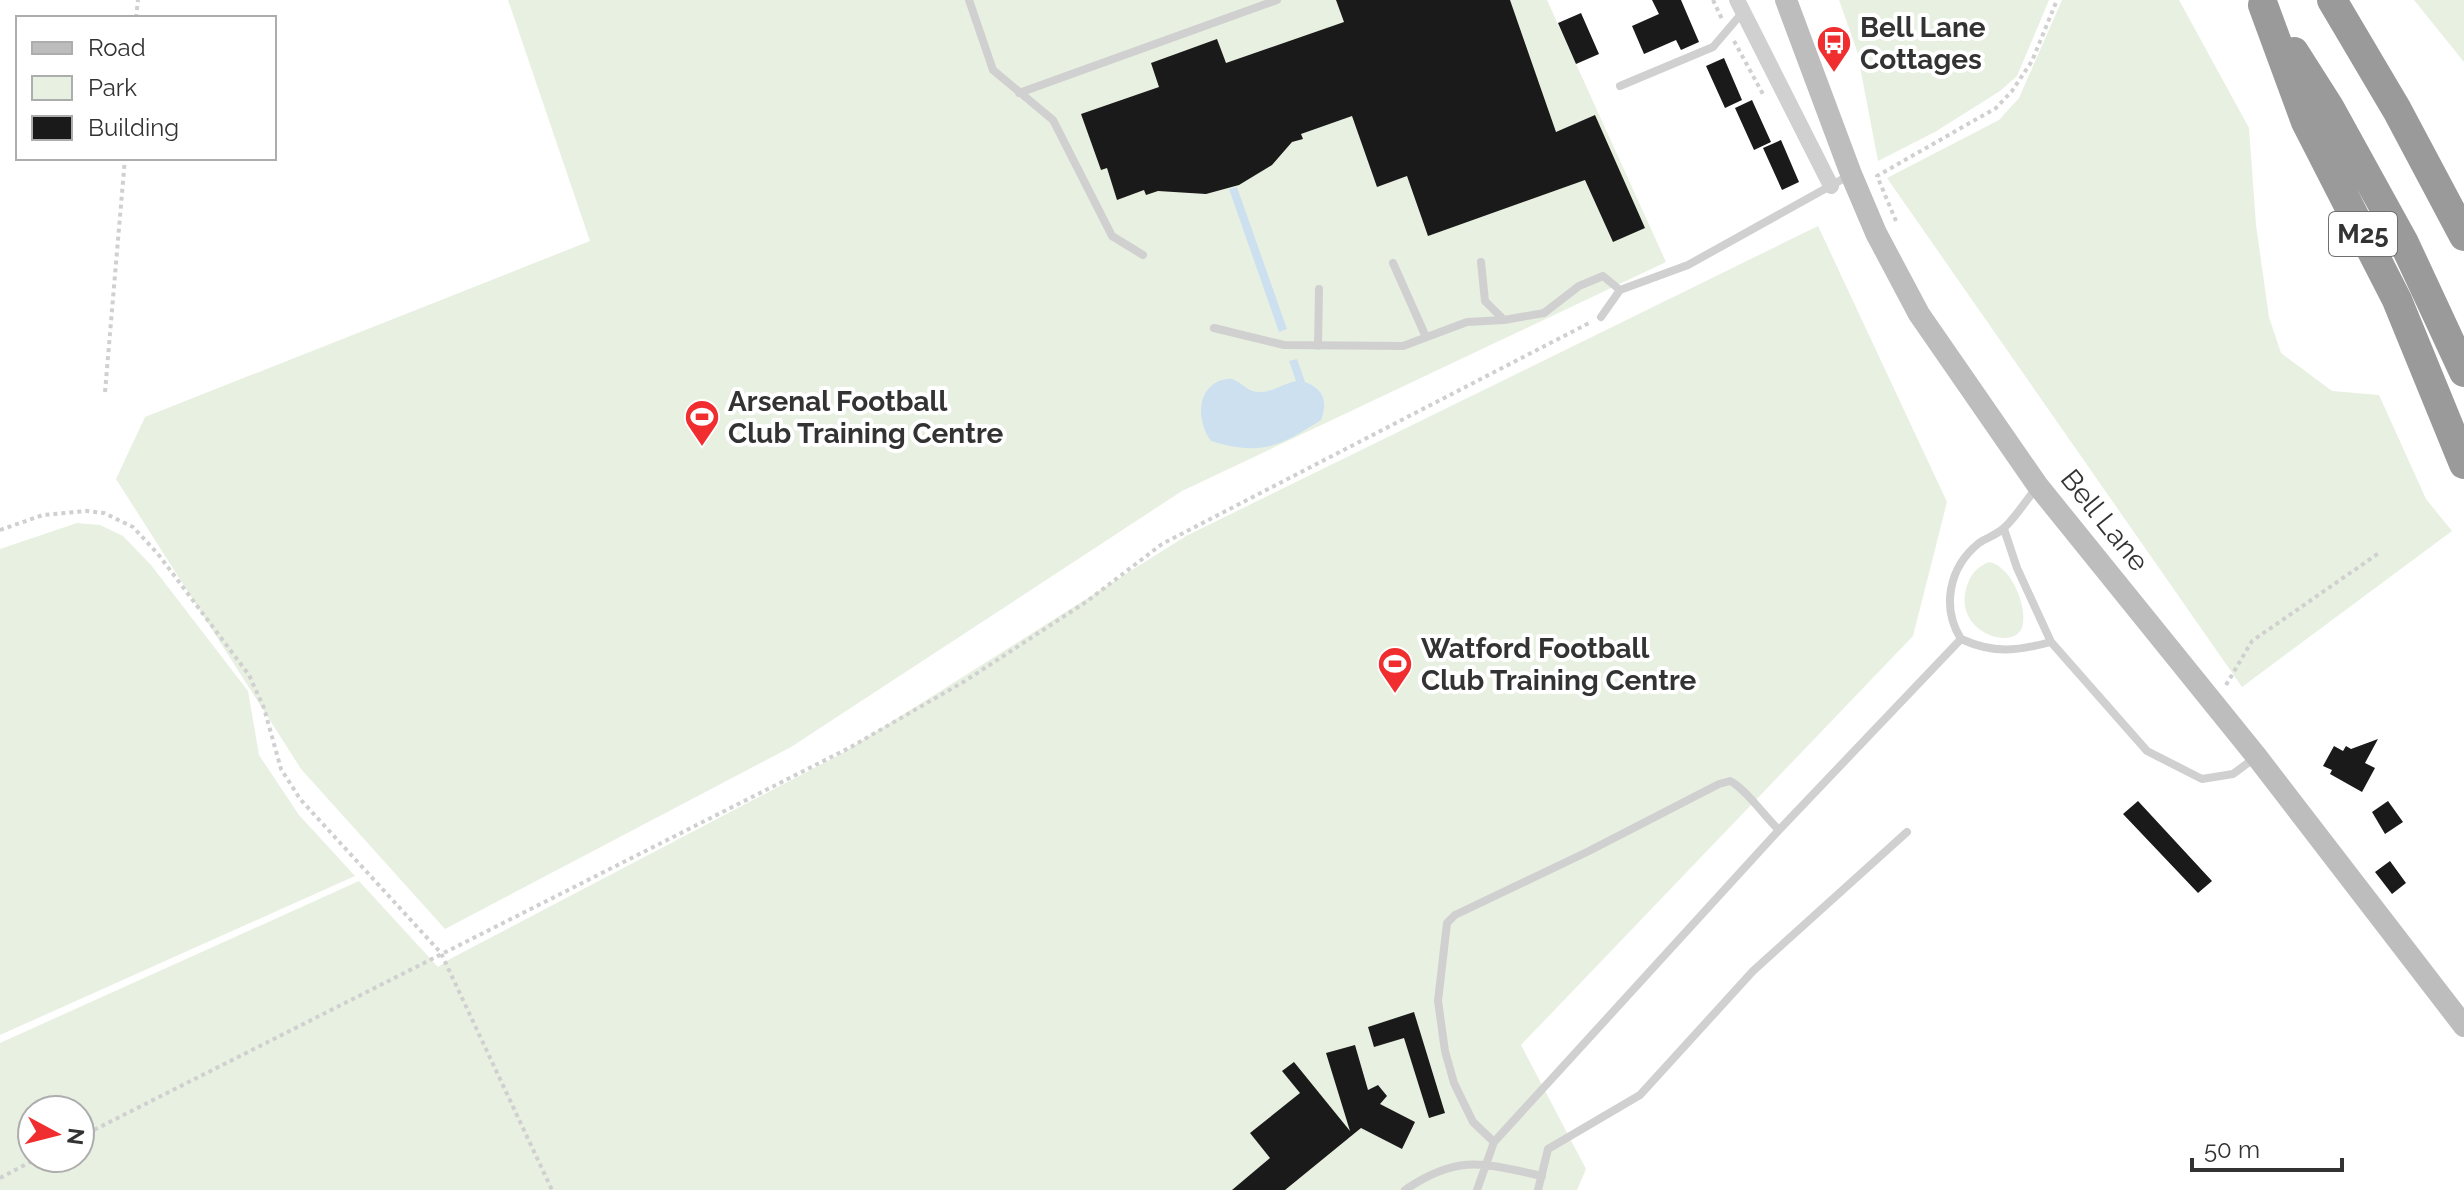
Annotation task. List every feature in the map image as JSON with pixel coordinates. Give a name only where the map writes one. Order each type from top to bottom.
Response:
[{"type":"highway","points":[[2332,0],[2397,110],[2464,236]]},
{"type":"highway","name":"M25","points":[[2262,2],[2329,107],[2404,243],[2464,372]]},
{"type":"highway","name":"M25","points":[[2262,2],[2306,122],[2397,300],[2464,464]]},
{"type":"main road","name":"Bell Lane","points":[[1786,0],[1851,174],[1876,233],[1919,314],[2038,486],[2257,757],[2464,1026]]},
{"type":"street","points":[[1739,7],[1831,186]]},
{"type":"lane","points":[[969,0],[993,70],[1053,120],[1112,236],[1143,255]]},
{"type":"lane","points":[[1019,93],[1277,0]]},
{"type":"lane","points":[[1620,86],[1713,47],[1739,7]]},
{"type":"lane","points":[[1601,317],[1620,290],[1688,265],[1851,174]]},
{"type":"lane","points":[[1481,262],[1485,301],[1504,320]]},
{"type":"lane","points":[[1393,263],[1426,337]]},
{"type":"lane","points":[[1214,328],[1284,345],[1403,346],[1467,322],[1544,313],[1579,286],[1603,276],[1620,290]]},
{"type":"lane","points":[[1318,346],[1319,289]]},
{"type":"lane","points":[[2038,486],[2004,529],[1980,543],[1961,561],[1950,594],[1950,612],[1953,626],[1961,639],[1981,648],[2019,650],[2051,642]]},
{"type":"lane","points":[[2004,529],[2017,568],[2051,642],[2147,751],[2202,779],[2233,774],[2257,757]]},
{"type":"lane","points":[[1477,1190],[1494,1142],[1779,830],[1961,639]]},
{"type":"lane","points":[[1494,1142],[1473,1122],[1454,1083],[1445,1051],[1438,1001],[1447,923],[1455,915],[1719,784],[1730,781],[1739,785],[1758,810],[1779,830]]},
{"type":"lane","points":[[1538,1190],[1548,1149],[1640,1095],[1753,971],[1907,832]]},
{"type":"lane","points":[[1405,1190],[1445,1167],[1485,1163],[1542,1176]]},
{"type":"path","points":[[1896,221],[1877,176],[1996,108],[2032,61],[2057,0]]},
{"type":"path","points":[[105,392],[125,160]]},
{"type":"path","points":[[96,1129],[849,748],[965,681],[1086,602],[1162,544],[1601,317]]},
{"type":"path","points":[[0,530],[43,515],[86,511],[104,513],[133,527],[158,554],[249,675],[264,708],[281,769],[300,799],[441,953],[552,1190]]},
{"type":"path","points":[[2214,704],[2252,641],[2379,553]]},
{"type":"green space","name":"Arsenal Football Club Training Centre","points":[[508,0],[1547,0],[1666,262],[1182,491],[791,747],[445,929],[301,769],[116,479],[145,417],[590,241]]},
{"type":"green space","points":[[1839,0],[2049,0],[2017,76],[2000,91],[1935,132],[1878,161],[1857,51]]},
{"type":"green space","points":[[2062,0],[2179,0],[2249,128],[2256,225],[2269,317],[2281,353],[2332,391],[2379,395],[2426,499],[2452,531],[2242,687],[1887,178],[1999,120],[2019,98]]},
{"type":"green space","points":[[2414,0],[2464,0],[2464,62]]},
{"type":"green space","name":"Watford Football Club Training Centre","points":[[1818,226],[1947,502],[1913,636],[1521,1045],[1586,1169],[1577,1190],[0,1190],[0,1043],[359,881],[438,967],[839,755],[1186,536]]},
{"type":"green space","points":[[77,523],[100,525],[123,536],[151,565],[248,691],[259,755],[299,815],[355,876],[0,1035],[0,549]]},
{"type":"green space","points":[[1989,562],[1997,565],[2010,578],[2022,606],[2023,623],[2019,633],[2010,637],[1999,638],[1987,634],[1968,615],[1964,600],[1968,583],[1976,570]]},
{"type":"water","points":[[1237,187],[1287,329],[1279,332],[1229,189]]},
{"type":"water","points":[[1297,359],[1305,382],[1316,388],[1323,397],[1321,420],[1293,437],[1269,446],[1243,448],[1211,441],[1203,426],[1201,408],[1202,400],[1211,386],[1230,379],[1252,391],[1269,391],[1296,381],[1289,361]]},
{"type":"building","points":[[1336,0],[1510,0],[1556,132],[1595,115],[1645,228],[1613,242],[1585,180],[1428,236],[1407,176],[1377,187],[1352,116],[1301,134],[1303,139],[1292,142],[1272,165],[1239,185],[1206,194],[1158,191],[1146,195],[1144,190],[1117,200],[1107,168],[1101,170],[1081,114],[1159,87],[1151,63],[1217,39],[1226,63],[1344,22]]},
{"type":"building","points":[[1652,0],[1681,0],[1699,42],[1681,50],[1676,40],[1644,54],[1632,26],[1659,14]]},
{"type":"building","points":[[1581,13],[1599,54],[1576,64],[1558,23]]},
{"type":"building","points":[[1724,58],[1742,100],[1725,108],[1706,66]]},
{"type":"building","points":[[1752,100],[1771,142],[1754,150],[1735,108]]},
{"type":"building","points":[[1781,140],[1799,182],[1782,190],[1763,148]]},
{"type":"building","points":[[2378,739],[2365,763],[2375,768],[2362,792],[2330,774],[2332,770],[2323,766],[2334,746],[2343,751],[2346,746],[2351,749]]},
{"type":"building","points":[[2138,801],[2212,881],[2198,893],[2123,814]]},
{"type":"building","points":[[2388,801],[2403,822],[2385,834],[2372,812]]},
{"type":"building","points":[[2390,861],[2406,883],[2392,894],[2375,872]]},
{"type":"building","points":[[1414,1012],[1445,1113],[1429,1118],[1404,1038],[1374,1047],[1368,1027]]},
{"type":"building","points":[[1355,1045],[1368,1090],[1378,1085],[1387,1096],[1380,1104],[1415,1122],[1402,1149],[1361,1128],[1285,1190],[1232,1190],[1270,1158],[1250,1133],[1300,1093],[1282,1071],[1294,1062],[1350,1131],[1326,1053]]},
{"type":"place","name":"Bell Lane Cottages","points":[[1834,74]]},
{"type":"place","name":"Arsenal Football Club Training Centre","points":[[702,448]]},
{"type":"place","name":"Watford Football Club Training Centre","points":[[1395,695]]}]
